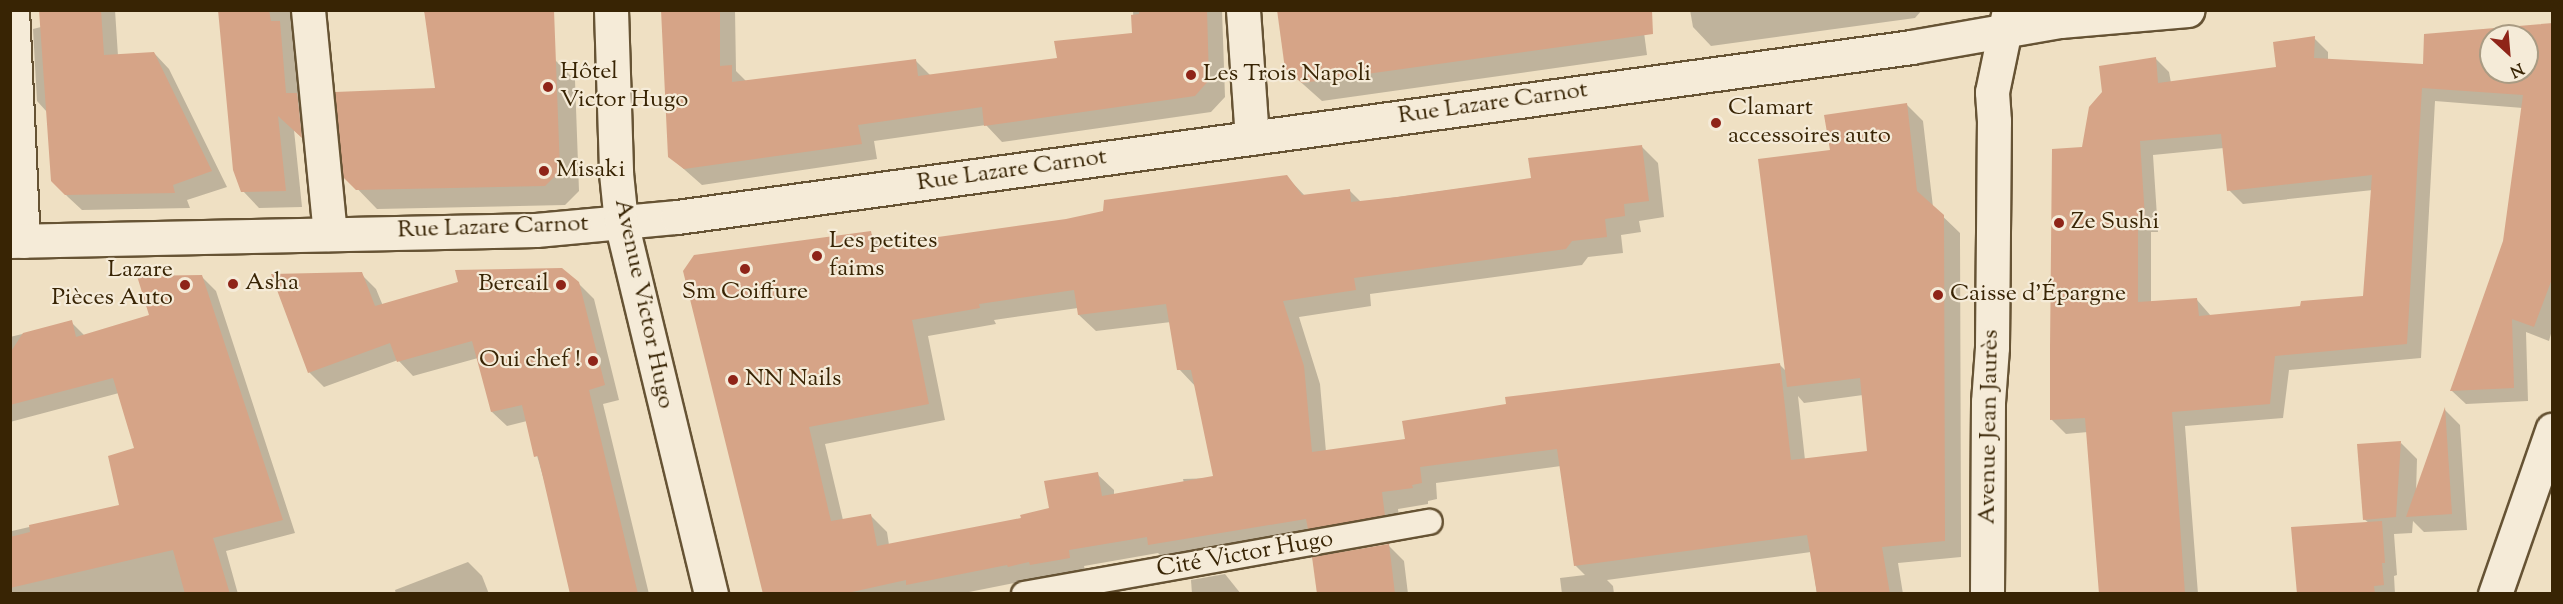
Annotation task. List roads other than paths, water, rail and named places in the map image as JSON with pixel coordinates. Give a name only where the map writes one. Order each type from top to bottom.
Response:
[{"type":"street","points":[[12,10],[17,241]]},
{"type":"street","points":[[308,10],[330,234]]},
{"type":"street","name":"Avenue Victor Hugo","points":[[611,10],[616,173],[621,222],[711,594]]},
{"type":"street","points":[[1243,10],[1252,138]]},
{"type":"street","name":"Rue Lazare Carnot","points":[[17,241],[536,230],[696,215],[1911,47],[2008,21],[2060,21],[2188,10]]},
{"type":"street","name":"Avenue Jean Jaurès","points":[[1987,594],[1988,402],[1992,336],[1994,121],[1992,92],[2008,21]]},
{"type":"street","points":[[2495,594],[2553,430]]},
{"type":"lane","name":"Cité Victor Hugo","points":[[1024,594],[1430,522]]},
{"type":"place","name":"Les Trois Napoli","points":[[1191,75]]},
{"type":"place","name":"Hôtel Victor Hugo","points":[[548,87]]},
{"type":"place","name":"Clamart accessoires auto","points":[[1716,123]]},
{"type":"place","name":"Misaki","points":[[544,171]]},
{"type":"place","name":"Ze Sushi","points":[[2059,223]]},
{"type":"place","name":"Les petites faims","points":[[817,256]]},
{"type":"place","name":"Sm Coiffure","points":[[745,269]]},
{"type":"place","name":"Asha","points":[[233,284]]},
{"type":"place","name":"Lazare Pièces Auto","points":[[185,285]]},
{"type":"place","name":"Bercail","points":[[561,285]]},
{"type":"place","name":"Caisse d'Épargne","points":[[1938,295]]},
{"type":"place","name":"Oui chef !","points":[[593,361]]},
{"type":"place","name":"NN Nails","points":[[733,380]]}]
